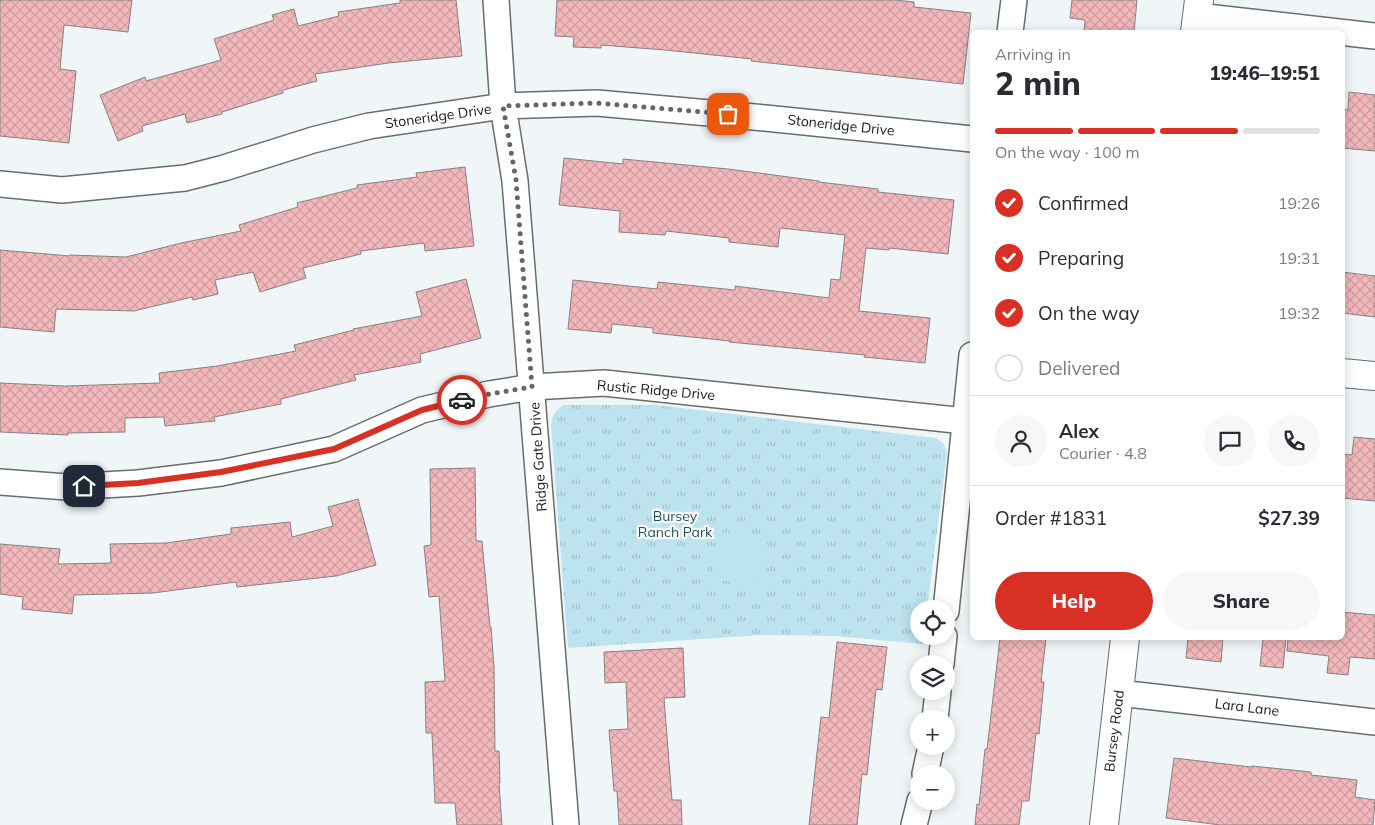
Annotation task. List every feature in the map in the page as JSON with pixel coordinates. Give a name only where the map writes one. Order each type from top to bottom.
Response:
[{"type":"street","name":"Ridge Gate Drive","points":[[496,0],[503,106],[516,180],[566,825]]},
{"type":"street","points":[[1010,30],[1014,0]]},
{"type":"street","points":[[1197,16],[1322,30]]},
{"type":"street","points":[[1345,33],[1375,36]]},
{"type":"street","name":"Stoneridge Drive","points":[[0,184],[62,190],[184,178],[368,126],[503,106],[597,103],[970,139]]},
{"type":"street","points":[[1345,373],[1375,376]]},
{"type":"street","points":[[947,600],[970,374]]},
{"type":"street","name":"Rustic Ridge Drive","points":[[0,482],[76,486],[138,483],[221,472],[334,449],[422,410],[489,394],[532,387],[604,383],[965,421]]},
{"type":"street","name":"Bursey Road","points":[[1104,825],[1125,640]]},
{"type":"street","name":"Lara Lane","points":[[1119,693],[1375,722]]},
{"type":"street","points":[[914,825],[918,810]]},
{"type":"green space","name":"Bursey Ranch Park","points":[[564,405],[656,405],[936,438],[944,444],[947,453],[928,600],[910,600],[910,643],[835,636],[761,635],[568,648],[551,426],[554,413]]},
{"type":"green space","points":[[717,532],[766,537],[761,584],[713,580]]},
{"type":"building","points":[[0,0],[132,0],[128,32],[64,25],[60,69],[76,71],[69,143],[0,136]]},
{"type":"building","points":[[400,0],[456,0],[462,56],[388,63],[315,74],[317,81],[283,90],[283,93],[222,112],[222,114],[187,123],[185,114],[142,126],[143,131],[118,141],[100,95],[145,77],[146,81],[221,60],[214,39],[274,20],[272,15],[294,9],[298,26],[339,16],[338,12],[400,3]]},
{"type":"building","points":[[557,0],[895,0],[914,2],[914,7],[971,13],[963,84],[665,50],[601,45],[601,48],[573,47],[574,37],[555,36]]},
{"type":"building","points":[[1072,0],[1137,0],[1134,30],[1084,30],[1085,20],[1070,18]]},
{"type":"building","points":[[1349,92],[1375,95],[1375,151],[1345,148],[1345,110],[1348,110]]},
{"type":"building","points":[[564,158],[623,164],[623,159],[728,169],[878,189],[878,192],[954,200],[948,254],[889,248],[889,250],[866,248],[859,311],[930,318],[925,363],[653,333],[653,328],[612,324],[611,333],[568,329],[573,280],[657,289],[658,282],[735,290],[735,286],[829,298],[831,279],[840,280],[845,235],[780,228],[778,247],[729,242],[729,238],[666,231],[665,235],[619,232],[620,211],[559,205]]},
{"type":"building","points":[[465,167],[474,246],[425,251],[424,243],[361,251],[361,254],[303,268],[306,278],[260,292],[253,272],[215,280],[218,294],[193,300],[192,297],[134,311],[56,309],[54,332],[0,327],[0,250],[70,256],[126,257],[181,243],[241,231],[239,225],[298,207],[297,203],[357,188],[357,185],[417,177],[416,173]]},
{"type":"building","points":[[1345,272],[1375,276],[1375,317],[1345,313]]},
{"type":"building","points":[[466,279],[481,338],[420,354],[421,362],[354,375],[356,380],[281,399],[281,404],[214,417],[215,421],[165,426],[164,417],[125,418],[125,432],[68,433],[68,435],[0,432],[0,383],[65,386],[160,383],[159,373],[217,366],[296,351],[294,345],[353,329],[422,316],[416,292]]},
{"type":"building","points":[[1354,437],[1375,439],[1375,501],[1345,498],[1345,454],[1352,455]]},
{"type":"building","points":[[475,468],[476,541],[482,541],[491,627],[494,668],[495,751],[499,751],[502,825],[457,825],[455,803],[435,803],[432,733],[426,733],[425,682],[445,681],[439,596],[429,597],[424,546],[431,545],[430,469]]},
{"type":"building","points":[[358,499],[376,565],[336,576],[237,587],[236,582],[153,593],[74,595],[72,614],[22,609],[23,597],[0,594],[0,544],[60,549],[58,564],[111,563],[110,544],[166,543],[231,534],[231,528],[290,522],[292,537],[333,526],[328,507]]},
{"type":"building","points":[[1345,612],[1375,615],[1375,659],[1350,657],[1348,675],[1327,673],[1329,656],[1287,651],[1288,640],[1345,640]]},
{"type":"building","points":[[1000,640],[1046,640],[1041,682],[1044,682],[1039,734],[1036,733],[1029,801],[1022,801],[1019,825],[975,825],[985,749],[987,749]]},
{"type":"building","points":[[1188,640],[1223,640],[1221,662],[1186,658]]},
{"type":"building","points":[[1263,640],[1286,640],[1283,668],[1260,666]]},
{"type":"building","points":[[837,642],[887,647],[882,690],[876,689],[867,775],[862,774],[857,825],[809,825],[821,717],[829,718]]},
{"type":"building","points":[[683,648],[685,697],[664,698],[672,800],[681,800],[682,825],[619,825],[617,791],[614,791],[609,730],[628,729],[626,682],[605,683],[604,652]]},
{"type":"building","points":[[1174,758],[1311,772],[1311,775],[1357,780],[1355,797],[1375,800],[1373,825],[1220,825],[1166,818]]},
{"type":"way so far","points":[[462,400],[532,387],[516,180],[503,106],[597,103],[728,114]]},
{"type":"route","points":[[84,486],[138,483],[221,472],[334,449],[422,410],[462,400]]}]
